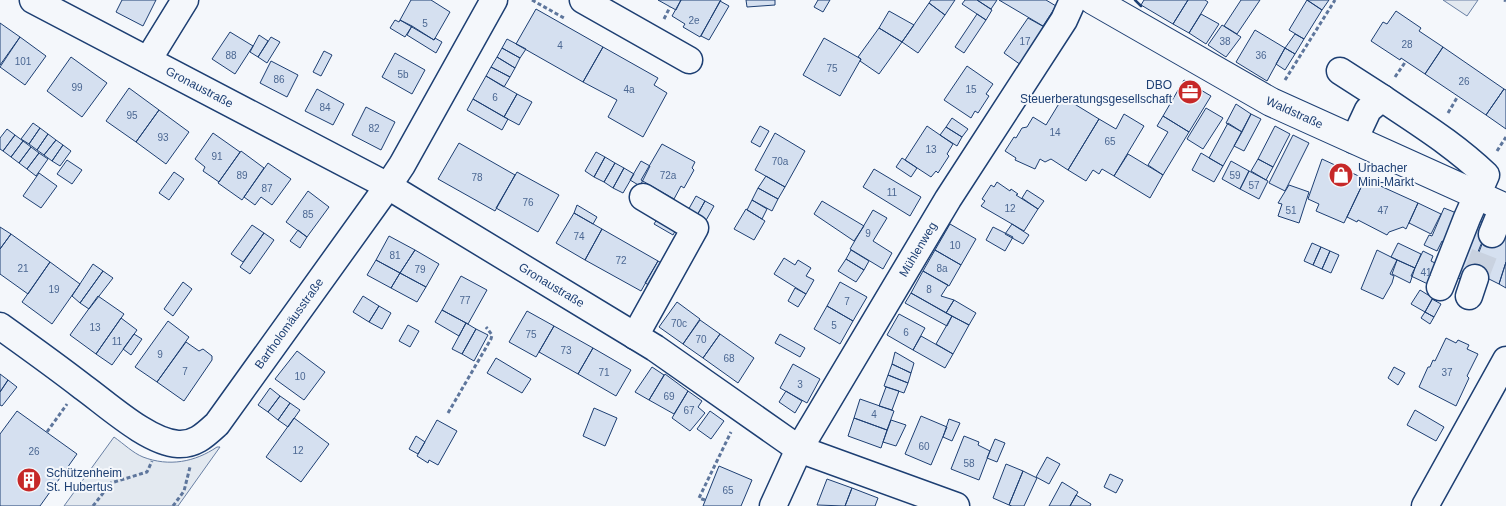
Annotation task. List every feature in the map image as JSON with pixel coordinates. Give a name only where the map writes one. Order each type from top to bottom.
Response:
[{"type":"main road","name":"Waldstraße","points":[[1093,0],[1271,102],[1505,207]]},
{"type":"street","name":"Gronaustraße","points":[[33,0],[388,186],[655,348],[799,449],[956,506]]},
{"type":"street","points":[[148,60],[186,0]]},
{"type":"street","name":"Bartholomäusstraße","points":[[188,444],[204,436],[217,424],[388,186],[402,165],[494,0]]},
{"type":"street","name":"Mühlenweg","points":[[773,506],[799,449],[948,199],[1059,28],[1073,0]]},
{"type":"street","points":[[577,11],[690,60]]},
{"type":"street","points":[[1340,71],[1463,153],[1486,175],[1440,287]]},
{"type":"street","points":[[1354,140],[1368,110],[1382,98]]},
{"type":"street","points":[[635,336],[695,228],[643,196]]},
{"type":"street","points":[[1492,234],[1505,207]]},
{"type":"street","points":[[0,326],[141,429],[161,441],[188,444]]},
{"type":"street","points":[[1425,506],[1506,360]]},
{"type":"path","points":[[532,0],[577,11]]},
{"type":"path","points":[[1283,83],[1335,0]]},
{"type":"path","points":[[448,413],[491,339],[492,335],[486,326]]},
{"type":"path","points":[[47,432],[81,385]]},
{"type":"path","points":[[705,500],[699,498],[743,410]]},
{"type":"path","points":[[93,506],[111,483],[147,472],[161,441]]},
{"type":"path","points":[[173,506],[184,491],[188,476],[190,464],[188,444]]},
{"type":"shaded area","points":[[1443,0],[1478,0],[1467,16]]},
{"type":"shaded area","points":[[114,437],[139,455],[162,462],[191,459],[220,447],[178,506],[64,506]]},
{"type":"building","points":[[122,0],[156,0],[143,26],[116,12]]},
{"type":"building","points":[[411,0],[431,0],[450,12],[434,40],[400,20]]},
{"type":"building","points":[[658,0],[681,0],[676,10]]},
{"type":"building","points":[[681,0],[721,0],[700,37],[683,27],[685,24],[672,16]]},
{"type":"building","points":[[746,0],[775,0],[775,5],[747,7]]},
{"type":"building","points":[[818,0],[830,0],[823,12],[814,7]]},
{"type":"building","points":[[931,0],[955,0],[945,15],[929,3]]},
{"type":"building","points":[[965,0],[977,0],[992,10],[986,20],[962,4]]},
{"type":"building","points":[[977,0],[997,0],[991,9]]},
{"type":"building","points":[[999,0],[1046,0],[1056,6],[1043,26]]},
{"type":"building","points":[[1144,0],[1188,0],[1173,24],[1141,5]]},
{"type":"building","points":[[1188,0],[1205,0],[1208,2],[1189,33],[1173,24]]},
{"type":"building","points":[[1241,0],[1260,0],[1237,34],[1224,26]]},
{"type":"building","points":[[1307,0],[1329,0],[1322,10]]},
{"type":"building","points":[[1307,0],[1322,10],[1304,39],[1289,30]]},
{"type":"building","points":[[720,1],[729,6],[709,40],[701,36]]},
{"type":"building","points":[[929,3],[945,15],[918,53],[902,42]]},
{"type":"building","points":[[536,9],[603,47],[583,82],[516,44]]},
{"type":"building","points":[[889,11],[914,25],[902,42],[879,28]]},
{"type":"building","points":[[1396,11],[1421,28],[1419,31],[1443,47],[1425,74],[1371,41],[1383,22],[1387,24]]},
{"type":"building","points":[[977,14],[986,20],[964,53],[955,47]]},
{"type":"building","points":[[1201,14],[1219,24],[1206,44],[1189,33]]},
{"type":"building","points":[[1028,18],[1046,28],[1021,65],[1004,53]]},
{"type":"building","points":[[395,20],[399,22],[400,20],[412,26],[405,37],[390,28]]},
{"type":"building","points":[[0,23],[20,37],[0,65]]},
{"type":"building","points":[[1222,25],[1241,37],[1226,57],[1208,45]]},
{"type":"building","points":[[412,26],[434,40],[435,38],[442,42],[436,53],[407,35]]},
{"type":"building","points":[[879,28],[902,42],[879,74],[860,61],[861,59],[858,57]]},
{"type":"building","points":[[1255,30],[1285,48],[1267,81],[1236,62]]},
{"type":"building","points":[[230,32],[253,46],[235,74],[212,59]]},
{"type":"building","points":[[1295,34],[1304,39],[1295,54],[1285,48]]},
{"type":"building","points":[[259,35],[268,41],[258,57],[250,52]]},
{"type":"building","points":[[20,37],[46,56],[25,85],[0,67]]},
{"type":"building","points":[[271,37],[280,42],[267,63],[258,57]]},
{"type":"building","points":[[824,38],[861,59],[840,96],[803,75]]},
{"type":"building","points":[[507,39],[526,49],[520,58],[502,48]]},
{"type":"building","points":[[603,47],[658,78],[654,85],[667,93],[643,137],[608,117],[617,100],[583,82]]},
{"type":"building","points":[[1443,47],[1504,89],[1486,115],[1425,74]]},
{"type":"building","points":[[502,48],[520,58],[515,68],[497,57]]},
{"type":"building","points":[[1285,48],[1295,54],[1285,70],[1276,64]]},
{"type":"building","points":[[324,51],[332,55],[321,76],[313,72]]},
{"type":"building","points":[[395,53],[425,70],[412,94],[382,77]]},
{"type":"building","points":[[71,57],[107,83],[82,117],[47,91]]},
{"type":"building","points":[[497,57],[515,68],[510,77],[491,67]]},
{"type":"building","points":[[271,61],[298,75],[287,97],[260,83]]},
{"type":"building","points":[[967,66],[993,84],[986,94],[989,96],[978,113],[975,111],[971,118],[944,100]]},
{"type":"building","points":[[491,67],[510,77],[504,87],[486,76]]},
{"type":"building","points":[[486,76],[517,94],[504,117],[473,99]]},
{"type":"building","points":[[1184,80],[1211,96],[1189,132],[1163,116]]},
{"type":"building","points":[[129,88],[159,110],[136,142],[106,121]]},
{"type":"building","points":[[317,89],[344,104],[333,125],[305,111]]},
{"type":"building","points":[[1504,89],[1506,90],[1506,129],[1486,115]]},
{"type":"building","points":[[517,94],[532,102],[519,125],[504,117]]},
{"type":"building","points":[[1063,97],[1099,119],[1068,170],[1051,159],[1045,162],[1040,159],[1035,169],[1015,160],[1016,158],[1005,151],[1014,137],[1016,138],[1022,128],[1027,127],[1033,117],[1046,125]]},
{"type":"building","points":[[473,99],[508,119],[502,130],[467,110]]},
{"type":"building","points":[[1236,104],[1251,114],[1242,132],[1226,123]]},
{"type":"building","points":[[366,107],[395,122],[381,150],[352,135]]},
{"type":"building","points":[[1206,108],[1223,118],[1203,149],[1187,139]]},
{"type":"building","points":[[159,110],[189,132],[166,164],[136,142]]},
{"type":"building","points":[[1124,114],[1144,126],[1114,176],[1102,169],[1099,174],[1093,170],[1086,181],[1068,170],[1099,119],[1116,129]]},
{"type":"building","points":[[1251,114],[1261,119],[1244,151],[1234,146]]},
{"type":"building","points":[[1163,116],[1189,132],[1163,175],[1148,165],[1168,132],[1157,126]]},
{"type":"building","points":[[952,118],[968,129],[962,137],[946,127]]},
{"type":"building","points":[[33,123],[40,128],[29,144],[21,139]]},
{"type":"building","points":[[1228,123],[1242,132],[1223,166],[1209,158]]},
{"type":"building","points":[[760,126],[769,131],[760,147],[751,142]]},
{"type":"building","points":[[927,126],[953,144],[947,154],[949,156],[938,173],[936,171],[931,177],[905,160]]},
{"type":"building","points":[[1275,126],[1290,134],[1273,167],[1258,159]]},
{"type":"building","points":[[946,127],[962,137],[957,146],[940,135]]},
{"type":"building","points":[[40,128],[48,134],[37,150],[29,144]]},
{"type":"building","points":[[7,129],[15,135],[3,151],[0,149],[0,138]]},
{"type":"building","points":[[213,133],[240,152],[219,182],[203,171],[205,167],[195,159]]},
{"type":"building","points":[[775,133],[805,151],[785,187],[755,170]]},
{"type":"building","points":[[48,134],[56,140],[44,155],[37,150]]},
{"type":"building","points":[[15,135],[23,141],[11,157],[3,151]]},
{"type":"building","points":[[1293,135],[1309,143],[1285,191],[1269,183]]},
{"type":"building","points":[[56,140],[63,145],[52,161],[44,155]]},
{"type":"building","points":[[23,141],[31,147],[19,163],[11,157]]},
{"type":"building","points":[[459,143],[515,175],[495,211],[438,179]]},
{"type":"building","points":[[662,144],[695,162],[692,168],[694,170],[684,188],[681,186],[674,199],[641,180]]},
{"type":"building","points":[[63,145],[71,151],[60,166],[52,161]]},
{"type":"building","points":[[31,147],[39,153],[27,169],[19,163]]},
{"type":"building","points":[[241,151],[264,168],[242,200],[218,183]]},
{"type":"building","points":[[596,152],[605,157],[594,177],[585,171]]},
{"type":"building","points":[[39,153],[48,159],[36,176],[27,169]]},
{"type":"building","points":[[1201,153],[1223,166],[1214,182],[1192,170]]},
{"type":"building","points":[[1128,154],[1163,175],[1150,198],[1114,176]]},
{"type":"building","points":[[605,157],[615,163],[604,182],[594,177]]},
{"type":"building","points":[[902,158],[917,168],[911,177],[896,167]]},
{"type":"building","points":[[1258,159],[1273,167],[1266,180],[1251,171]]},
{"type":"building","points":[[1322,159],[1365,179],[1344,223],[1316,211],[1319,204],[1308,199]]},
{"type":"building","points":[[67,160],[82,170],[72,184],[57,174]]},
{"type":"building","points":[[641,161],[650,166],[640,186],[630,180]]},
{"type":"building","points":[[1231,161],[1249,171],[1240,189],[1222,179]]},
{"type":"building","points":[[268,163],[291,179],[272,205],[261,197],[255,205],[244,197]]},
{"type":"building","points":[[615,163],[624,168],[613,188],[604,182]]},
{"type":"building","points":[[624,168],[634,174],[623,193],[613,188]]},
{"type":"building","points":[[874,169],[921,197],[910,216],[863,187]]},
{"type":"building","points":[[1249,171],[1268,181],[1259,199],[1240,189]]},
{"type":"building","points":[[174,172],[184,179],[169,200],[159,193]]},
{"type":"building","points":[[517,172],[559,195],[538,232],[496,208]]},
{"type":"building","points":[[39,173],[57,186],[41,208],[23,196]]},
{"type":"building","points":[[766,176],[785,187],[778,199],[758,188]]},
{"type":"building","points":[[1365,179],[1418,203],[1406,229],[1403,227],[1389,232],[1387,235],[1358,220],[1357,222],[1347,217]]},
{"type":"building","points":[[997,182],[1010,191],[1011,189],[1018,194],[1016,195],[1038,209],[1024,231],[981,206],[985,201],[982,199],[991,185],[994,187]]},
{"type":"building","points":[[1289,185],[1309,192],[1299,223],[1278,216],[1282,204],[1278,203]]},
{"type":"building","points":[[758,188],[778,199],[772,211],[752,200]]},
{"type":"building","points":[[1027,190],[1044,201],[1038,209],[1022,198]]},
{"type":"building","points":[[308,191],[329,207],[307,237],[286,222]]},
{"type":"building","points":[[696,196],[705,201],[695,219],[686,214]]},
{"type":"building","points":[[752,200],[767,209],[762,219],[747,210]]},
{"type":"building","points":[[705,201],[714,206],[704,224],[695,219]]},
{"type":"building","points":[[822,201],[864,226],[854,241],[814,214]]},
{"type":"building","points":[[1418,203],[1441,214],[1431,234],[1409,223]]},
{"type":"building","points":[[577,205],[597,217],[593,224],[574,213]]},
{"type":"building","points":[[1444,208],[1459,214],[1449,245],[1442,241],[1437,251],[1424,245],[1429,235],[1432,236]]},
{"type":"building","points":[[746,209],[765,221],[754,240],[734,229]]},
{"type":"building","points":[[873,210],[887,218],[873,241],[892,253],[883,269],[850,249]]},
{"type":"building","points":[[574,213],[602,229],[585,260],[556,243]]},
{"type":"building","points":[[659,216],[678,226],[673,235],[654,224]]},
{"type":"building","points":[[1475,219],[1489,225],[1466,281],[1453,276]]},
{"type":"building","points":[[950,224],[976,239],[961,265],[935,250]]},
{"type":"building","points":[[1012,224],[1029,235],[1023,244],[1005,234]]},
{"type":"building","points":[[252,225],[264,233],[243,262],[231,254]]},
{"type":"building","points":[[0,227],[11,234],[0,249]]},
{"type":"building","points":[[993,227],[1013,237],[1005,251],[986,240]]},
{"type":"building","points":[[602,229],[658,261],[641,291],[585,260]]},
{"type":"building","points":[[298,230],[307,237],[300,248],[290,241]]},
{"type":"building","points":[[1487,231],[1496,232],[1506,237],[1506,262],[1499,284],[1473,268]]},
{"type":"building","points":[[264,233],[274,240],[250,274],[240,267]]},
{"type":"building","points":[[11,234],[50,262],[28,294],[0,274],[0,249]]},
{"type":"building","points":[[389,236],[415,250],[400,273],[376,260]]},
{"type":"building","points":[[1312,243],[1321,247],[1313,265],[1304,261]]},
{"type":"building","points":[[1398,243],[1421,254],[1415,268],[1391,257]]},
{"type":"building","points":[[1321,247],[1330,251],[1322,269],[1313,265]]},
{"type":"building","points":[[415,250],[439,264],[426,287],[400,273]]},
{"type":"building","points":[[851,250],[869,261],[864,270],[846,259]]},
{"type":"building","points":[[935,250],[961,265],[949,286],[923,271]]},
{"type":"building","points":[[1377,250],[1397,260],[1390,274],[1394,276],[1392,283],[1383,299],[1361,289]]},
{"type":"building","points":[[1330,251],[1339,255],[1331,273],[1322,269]]},
{"type":"building","points":[[1423,251],[1433,256],[1431,261],[1441,266],[1432,286],[1411,276]]},
{"type":"building","points":[[784,258],[795,265],[798,260],[811,268],[806,276],[814,280],[806,294],[774,274]]},
{"type":"building","points":[[846,259],[864,270],[856,282],[838,271]]},
{"type":"building","points":[[376,260],[400,273],[391,288],[367,275]]},
{"type":"building","points":[[1397,260],[1415,268],[1410,283],[1392,274]]},
{"type":"building","points":[[658,261],[667,266],[655,288],[645,283]]},
{"type":"building","points":[[50,262],[80,284],[52,324],[22,302]]},
{"type":"building","points":[[1506,262],[1506,288],[1499,284]]},
{"type":"building","points":[[93,264],[103,271],[80,303],[72,296]]},
{"type":"building","points":[[103,271],[113,278],[89,309],[80,303]]},
{"type":"building","points":[[923,271],[948,285],[941,296],[954,300],[946,313],[911,293]]},
{"type":"building","points":[[400,273],[426,287],[417,302],[391,288]]},
{"type":"building","points":[[461,276],[487,290],[468,324],[442,310]]},
{"type":"building","points":[[183,282],[192,289],[173,316],[164,309]]},
{"type":"building","points":[[840,282],[867,297],[853,321],[827,306]]},
{"type":"building","points":[[795,288],[806,294],[798,307],[788,301]]},
{"type":"building","points":[[1420,290],[1433,298],[1425,312],[1411,304]]},
{"type":"building","points":[[911,293],[952,316],[947,326],[905,303]]},
{"type":"building","points":[[98,296],[124,314],[96,354],[70,335]]},
{"type":"building","points":[[363,296],[379,306],[369,322],[353,312]]},
{"type":"building","points":[[1432,299],[1441,304],[1434,317],[1425,312]]},
{"type":"building","points":[[954,300],[976,313],[969,325],[946,313]]},
{"type":"building","points":[[677,302],[700,319],[683,344],[659,327]]},
{"type":"building","points":[[379,306],[391,313],[382,329],[369,322]]},
{"type":"building","points":[[827,306],[853,321],[840,344],[814,329]]},
{"type":"building","points":[[442,310],[466,323],[459,336],[435,322]]},
{"type":"building","points":[[527,311],[554,326],[536,357],[509,342]]},
{"type":"building","points":[[1425,312],[1434,317],[1430,324],[1421,318]]},
{"type":"building","points":[[899,314],[925,328],[913,350],[887,335]]},
{"type":"building","points":[[952,316],[969,325],[953,354],[936,344]]},
{"type":"building","points":[[121,318],[137,330],[112,365],[96,354]]},
{"type":"building","points":[[700,320],[720,334],[703,358],[683,344]]},
{"type":"building","points":[[168,321],[189,337],[157,382],[135,367]]},
{"type":"building","points":[[466,323],[476,329],[462,354],[452,349]]},
{"type":"building","points":[[408,325],[419,331],[410,347],[399,341]]},
{"type":"building","points":[[554,326],[593,348],[578,374],[539,352]]},
{"type":"building","points":[[476,329],[488,335],[474,361],[462,354]]},
{"type":"building","points":[[134,334],[142,339],[131,355],[123,349]]},
{"type":"building","points":[[720,334],[754,358],[738,383],[703,358]]},
{"type":"building","points":[[780,334],[805,348],[800,357],[775,343]]},
{"type":"building","points":[[921,336],[953,354],[945,368],[913,350]]},
{"type":"building","points":[[1446,338],[1456,343],[1458,340],[1469,345],[1467,349],[1478,354],[1467,376],[1469,378],[1456,406],[1419,387],[1428,367],[1430,367],[1433,360],[1435,361]]},
{"type":"building","points":[[186,342],[199,351],[203,349],[212,356],[212,360],[184,401],[157,382]]},
{"type":"building","points":[[593,348],[631,370],[616,396],[578,374]]},
{"type":"building","points":[[297,351],[325,372],[304,400],[275,379]]},
{"type":"building","points":[[895,352],[914,363],[911,373],[892,364]]},
{"type":"building","points":[[496,358],[531,379],[522,393],[487,373]]},
{"type":"building","points":[[793,364],[820,379],[807,403],[780,388]]},
{"type":"building","points":[[892,364],[911,373],[908,383],[888,375]]},
{"type":"building","points":[[652,367],[664,375],[649,400],[635,392]]},
{"type":"building","points":[[1394,367],[1405,373],[1398,385],[1388,378]]},
{"type":"building","points":[[0,374],[8,380],[0,392]]},
{"type":"building","points":[[665,374],[688,391],[674,414],[649,400]]},
{"type":"building","points":[[888,375],[908,383],[904,393],[884,386]]},
{"type":"building","points":[[8,380],[17,387],[2,406],[0,405],[0,392]]},
{"type":"building","points":[[886,387],[899,391],[892,410],[879,406]]},
{"type":"building","points":[[270,388],[280,396],[268,412],[258,405]]},
{"type":"building","points":[[688,391],[702,401],[698,407],[705,413],[690,431],[672,418]]},
{"type":"building","points":[[786,391],[802,401],[795,413],[779,402]]},
{"type":"building","points":[[280,396],[290,403],[278,420],[268,412]]},
{"type":"building","points":[[860,399],[894,411],[887,430],[854,418]]},
{"type":"building","points":[[290,403],[300,410],[288,427],[278,420]]},
{"type":"building","points":[[594,408],[617,418],[605,446],[583,436]]},
{"type":"building","points":[[1415,410],[1444,427],[1436,441],[1407,425]]},
{"type":"building","name":"Schützenheim St. Hubertus","points":[[17,411],[77,454],[40,506],[0,506],[0,434]]},
{"type":"building","points":[[710,411],[724,421],[711,439],[697,429]]},
{"type":"building","points":[[921,416],[947,427],[931,465],[905,454]]},
{"type":"building","points":[[294,418],[329,444],[301,482],[266,457]]},
{"type":"building","points":[[854,418],[887,430],[881,448],[848,436]]},
{"type":"building","points":[[949,419],[960,423],[952,441],[943,437]]},
{"type":"building","points":[[437,420],[457,431],[438,465],[429,460],[428,463],[417,456]]},
{"type":"building","points":[[891,420],[906,425],[896,446],[883,442]]},
{"type":"building","points":[[416,436],[425,442],[418,454],[409,449]]},
{"type":"building","points":[[964,436],[979,442],[978,445],[990,451],[979,480],[951,469]]},
{"type":"building","points":[[995,439],[1005,443],[997,462],[987,458]]},
{"type":"building","points":[[1047,457],[1060,464],[1049,484],[1036,477]]},
{"type":"building","points":[[1006,464],[1023,471],[1009,505],[993,498]]},
{"type":"building","points":[[719,466],[752,480],[741,506],[703,506]]},
{"type":"building","points":[[1023,471],[1037,478],[1024,506],[1009,505]]},
{"type":"building","points":[[1110,474],[1123,480],[1116,493],[1104,487]]},
{"type":"building","points":[[827,479],[852,488],[845,506],[817,505]]},
{"type":"building","points":[[1062,482],[1078,492],[1070,506],[1049,506]]},
{"type":"building","points":[[852,488],[878,498],[875,506],[845,506]]},
{"type":"building","points":[[1076,495],[1091,504],[1090,506],[1070,506]]},
{"type":"tunnel","points":[[1475,278],[1492,234]]},
{"type":"wall","points":[[1135,0],[1141,6]]},
{"type":"place","name":"DBO Steuerberatungsgesellschaft","points":[[1190,92]]},
{"type":"place","name":"Urbacher Mini-Markt","points":[[1341,175]]},
{"type":"place","name":"Schützenheim St. Hubertus","points":[[29,480]]}]
